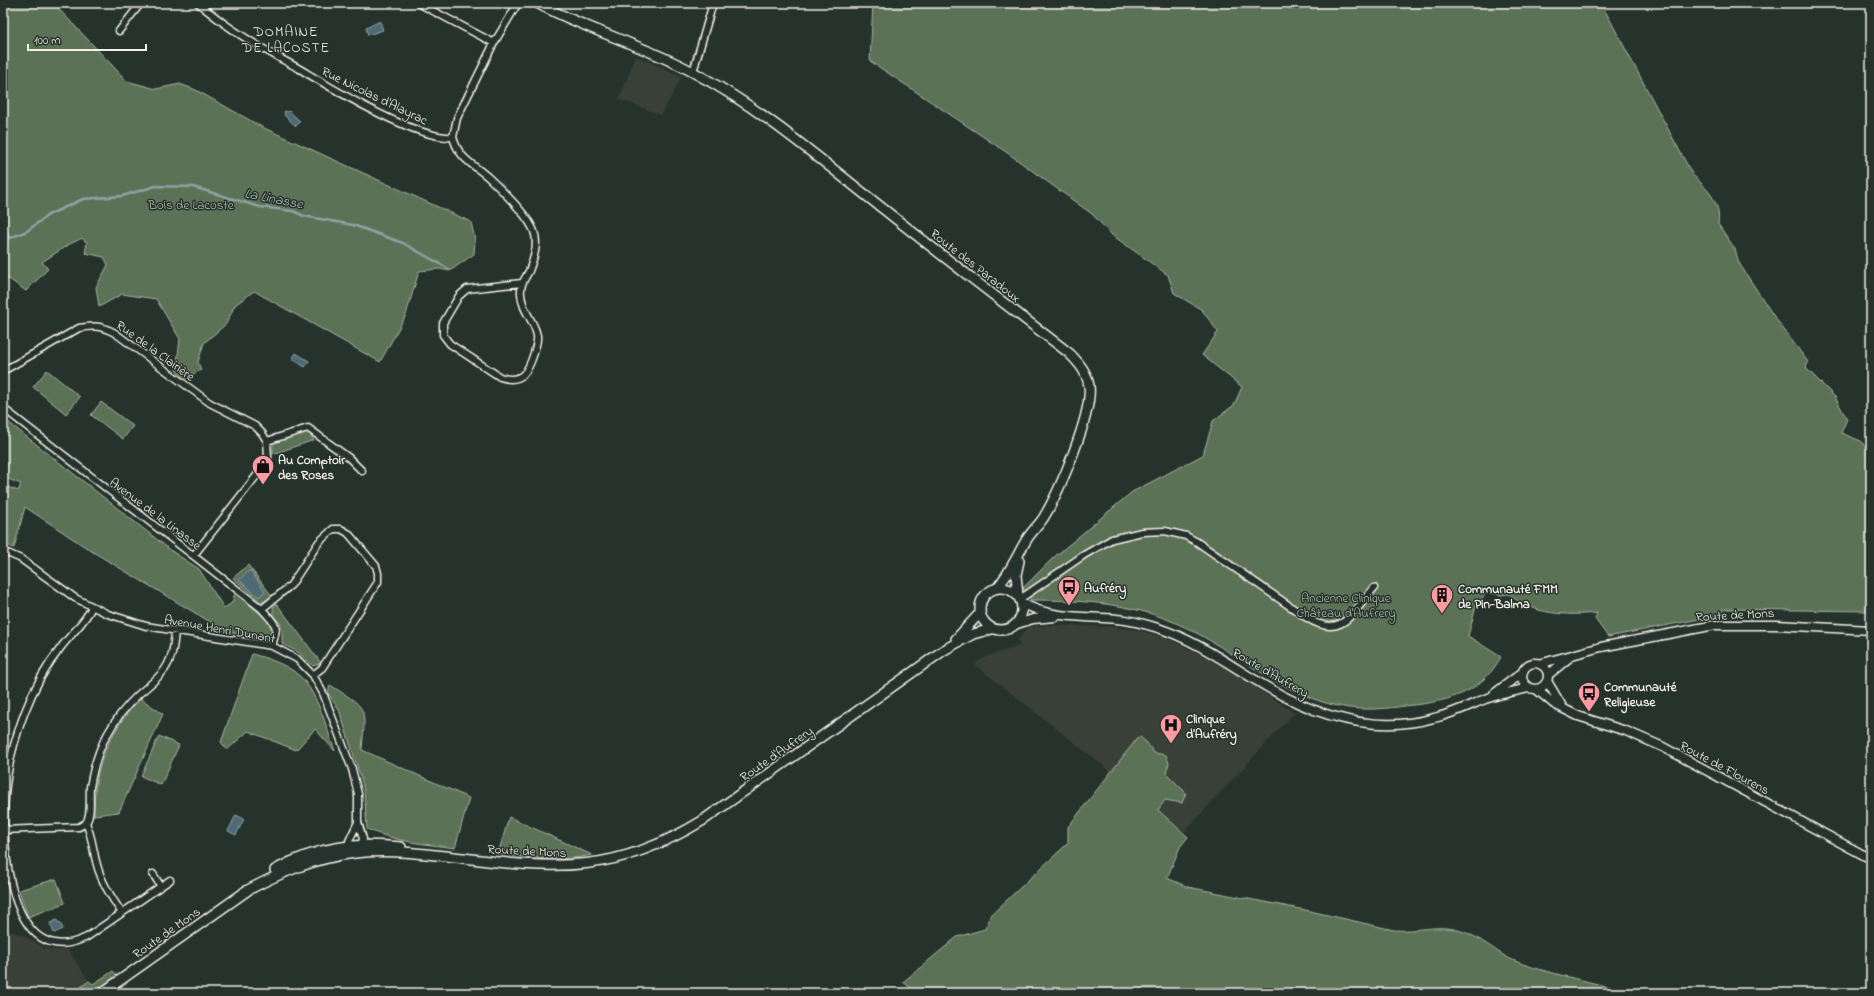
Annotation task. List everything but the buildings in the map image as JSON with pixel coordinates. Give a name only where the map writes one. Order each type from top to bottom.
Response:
[{"type":"main road","name":"Route des Paradoux","points":[[537,3],[569,19],[693,72],[744,104],[793,137],[885,211],[1069,353],[1084,370],[1088,378],[1089,398],[1075,445],[1059,489],[1023,546]]},
{"type":"main road","points":[[997,588],[1012,568],[1023,546]]},
{"type":"main road","points":[[1020,599],[1005,588],[991,590],[982,600],[980,613],[982,619],[992,629],[1006,630],[1017,624],[1023,610],[1016,575],[1023,546]]},
{"type":"main road","name":"Route d'Aufrery","points":[[944,650],[970,625],[980,613]]},
{"type":"main road","name":"Route d'Aufrery","points":[[612,860],[633,854],[663,842],[702,820],[944,650],[973,634],[992,629]]},
{"type":"main road","name":"Route de Mons","points":[[102,993],[270,873],[299,857],[349,845],[405,848],[440,855]]},
{"type":"main road","name":"Route de Mons","points":[[244,892],[294,868],[327,857],[356,853],[386,852],[440,855],[541,866],[584,865],[612,860]]},
{"type":"street","points":[[119,31],[140,3]]},
{"type":"street","name":"Rue Nicolas d'Alayrac","points":[[198,3],[232,29],[343,94],[415,128],[443,138],[453,137]]},
{"type":"street","points":[[418,3],[494,42]]},
{"type":"street","points":[[518,3],[494,42],[457,118],[453,137],[456,147],[462,157],[490,179],[532,227],[536,239],[535,253],[522,283],[521,294],[525,312],[535,328],[537,343],[528,370],[519,378],[507,379],[450,344],[443,335],[443,323],[459,296],[467,289],[522,283]]},
{"type":"street","points":[[693,72],[713,3]]},
{"type":"street","name":"Rue de la Clairière","points":[[3,371],[79,328],[92,325],[103,326],[115,333],[210,403],[255,426],[267,440]]},
{"type":"street","name":"Avenue de la Linasse","points":[[3,408],[194,555],[262,610],[276,626],[277,632],[272,646]]},
{"type":"street","points":[[194,555],[265,465],[268,457],[267,440],[308,428],[349,458],[362,471]]},
{"type":"street","points":[[262,610],[291,585],[319,542],[333,530],[341,529],[348,533],[376,566],[378,582],[322,668],[313,675]]},
{"type":"street","points":[[1020,599],[1084,555],[1112,539],[1158,530],[1174,532],[1197,542],[1306,618],[1326,627],[1334,627],[1345,622],[1374,588]]},
{"type":"street","name":"Avenue Henri Dunant","points":[[3,551],[21,559],[75,598],[92,607],[127,621],[175,631],[272,646],[297,659],[313,675],[323,693],[352,769],[358,794],[358,822],[363,845]]},
{"type":"street","name":"Route d'Aufrery","points":[[1020,599],[1034,610],[1068,616],[1118,619],[1140,623],[1179,636],[1201,646],[1296,704],[1342,720],[1386,724],[1410,723],[1452,713],[1487,699],[1533,688]]},
{"type":"street","points":[[92,607],[49,664],[24,713],[14,745],[7,777],[4,809],[4,830],[8,864],[14,892],[25,922],[36,936],[54,943],[66,944],[76,942],[87,937],[170,880]]},
{"type":"street","name":"Route d'Aufrery","points":[[1017,624],[1033,619],[1068,616]]},
{"type":"street","name":"Route de Mons","points":[[1539,664],[1579,652],[1715,625],[1776,625],[1871,630]]},
{"type":"street","points":[[4,830],[79,827],[86,823],[89,815],[91,786],[94,770],[103,742],[128,704],[159,677],[165,668],[173,650],[175,631]]},
{"type":"street","name":"Route de Mons","points":[[1548,678],[1560,664],[1579,652]]},
{"type":"street","points":[[1548,678],[1543,686],[1533,688],[1524,683],[1523,672],[1530,664],[1539,664],[1546,668],[1548,678],[1563,708]]},
{"type":"street","name":"Route d'Aufrery","points":[[1487,699],[1523,672]]},
{"type":"street","name":"Route de Flourens","points":[[1533,688],[1554,704],[1578,716],[1626,731],[1651,741],[1871,860]]},
{"type":"street","name":"Avenue Henri Dunant","points":[[349,845],[351,835],[358,822]]},
{"type":"street","points":[[86,823],[92,837],[100,874],[107,891],[122,912]]},
{"type":"street","points":[[349,845],[356,853],[363,845]]},
{"type":"street","points":[[152,874],[160,886]]},
{"type":"shaded area","points":[[636,56],[682,77],[661,115],[619,99]]},
{"type":"shaded area","name":"Clinique d’Aufréry","points":[[1049,625],[1113,627],[1142,631],[1166,638],[1235,673],[1294,713],[1184,832],[1110,771],[974,664],[991,655],[1020,646],[1018,640],[1028,627]]},
{"type":"shaded area","points":[[3,928],[24,936],[44,948],[68,950],[89,981],[73,993],[3,993]]},
{"type":"green space","name":"Bois de Lacoste","points":[[3,3],[56,3],[55,5],[127,81],[156,89],[180,84],[196,90],[262,127],[471,222],[475,240],[474,254],[450,271],[439,269],[419,271],[406,315],[380,362],[254,291],[235,305],[226,324],[204,343],[198,362],[201,370],[184,379],[176,370],[180,339],[156,299],[122,294],[99,307],[96,287],[108,265],[104,257],[85,253],[87,243],[82,238],[68,245],[42,262],[48,269],[26,291],[9,279],[3,280]]},
{"type":"green space","name":"Ancienne Clinique Château d'Aufrery","points":[[873,3],[1601,3],[1692,174],[1712,196],[1718,209],[1718,224],[1735,249],[1739,263],[1773,315],[1808,362],[1806,368],[1835,397],[1847,419],[1841,433],[1861,441],[1871,454],[1871,611],[1723,609],[1723,616],[1694,620],[1608,637],[1595,619],[1597,613],[1562,614],[1539,610],[1518,601],[1509,594],[1501,595],[1487,592],[1476,606],[1468,636],[1501,657],[1486,677],[1468,691],[1447,699],[1422,704],[1361,709],[1335,706],[1288,688],[1199,634],[1159,616],[1105,604],[1031,600],[1023,588],[1053,558],[1132,492],[1203,455],[1213,421],[1234,405],[1242,387],[1202,355],[1218,332],[1202,310],[1174,293],[1168,275],[1112,235],[1092,214],[1009,154],[870,61]]},
{"type":"green space","points":[[47,370],[80,397],[66,414],[33,387]]},
{"type":"green space","points":[[101,402],[133,426],[123,439],[91,415]]},
{"type":"green space","points":[[3,418],[173,552],[199,569],[224,608],[232,603],[235,593],[269,621],[272,627],[272,636],[268,639],[227,632],[93,552],[25,507],[14,548],[3,543],[3,521],[8,501],[3,499],[3,485],[18,491],[21,484],[3,477]]},
{"type":"green space","points":[[307,430],[314,440],[273,454],[273,441]]},
{"type":"green space","points":[[248,565],[272,596],[267,601],[261,602],[233,578]]},
{"type":"green space","points":[[277,604],[321,663],[313,666],[298,652],[282,644],[282,630],[280,623],[273,616],[273,607]]},
{"type":"green space","points":[[252,654],[285,666],[303,679],[320,708],[335,751],[315,729],[296,750],[248,731],[227,750],[221,742]]},
{"type":"green space","points":[[330,685],[352,699],[362,710],[364,724],[362,750],[469,798],[455,848],[399,840],[367,829],[364,791],[361,778],[339,710],[328,693]]},
{"type":"green space","points":[[140,698],[163,714],[119,812],[94,815],[96,781],[105,752],[120,724]]},
{"type":"green space","points":[[159,736],[179,745],[161,785],[141,776]]},
{"type":"green space","points":[[1139,736],[1147,743],[1154,753],[1166,755],[1169,763],[1166,773],[1186,793],[1182,803],[1165,800],[1158,810],[1188,837],[1180,847],[1167,878],[1188,887],[1310,911],[1394,930],[1450,928],[1475,937],[1504,956],[1520,963],[1629,993],[917,993],[903,982],[957,937],[985,929],[991,915],[1068,843],[1068,827]]},
{"type":"green space","points":[[509,817],[592,855],[557,859],[498,854]]},
{"type":"green space","points":[[56,879],[65,903],[28,917],[19,890]]},
{"type":"green space","points":[[113,971],[117,976],[92,993],[73,993],[89,981],[93,984]]},
{"type":"water","points":[[380,21],[383,30],[368,35],[366,28]]},
{"type":"water","points":[[289,111],[300,121],[296,126],[285,116],[284,112]]},
{"type":"water","points":[[296,353],[309,361],[305,367],[292,359]]},
{"type":"water","points":[[250,570],[265,591],[259,597],[239,580]]},
{"type":"water","points":[[236,815],[244,819],[236,835],[228,831]]},
{"type":"water","points":[[57,920],[58,923],[60,922],[63,929],[54,933],[50,923]]},
{"type":"waterway","name":"La Linasse","points":[[3,241],[27,231],[48,215],[83,199],[122,196],[156,186],[193,187],[260,207],[293,211],[304,216],[353,225],[403,243],[449,269]]},
{"type":"waterway","points":[[3,216],[9,238]]},
{"type":"place","name":"Au Comptoir des Roses","points":[[263,486]]},
{"type":"place","name":"Aufréry","points":[[1069,606]]},
{"type":"place","name":"Communauté FMM de Pin-Balma","points":[[1442,614]]},
{"type":"place","name":"Communauté Religieuse","points":[[1589,712]]},
{"type":"place","name":"Clinique d’Aufréry","points":[[1171,744]]},
{"type":"district","name":"DOMAINE DE LACOSTE","points":[[286,40]]}]
